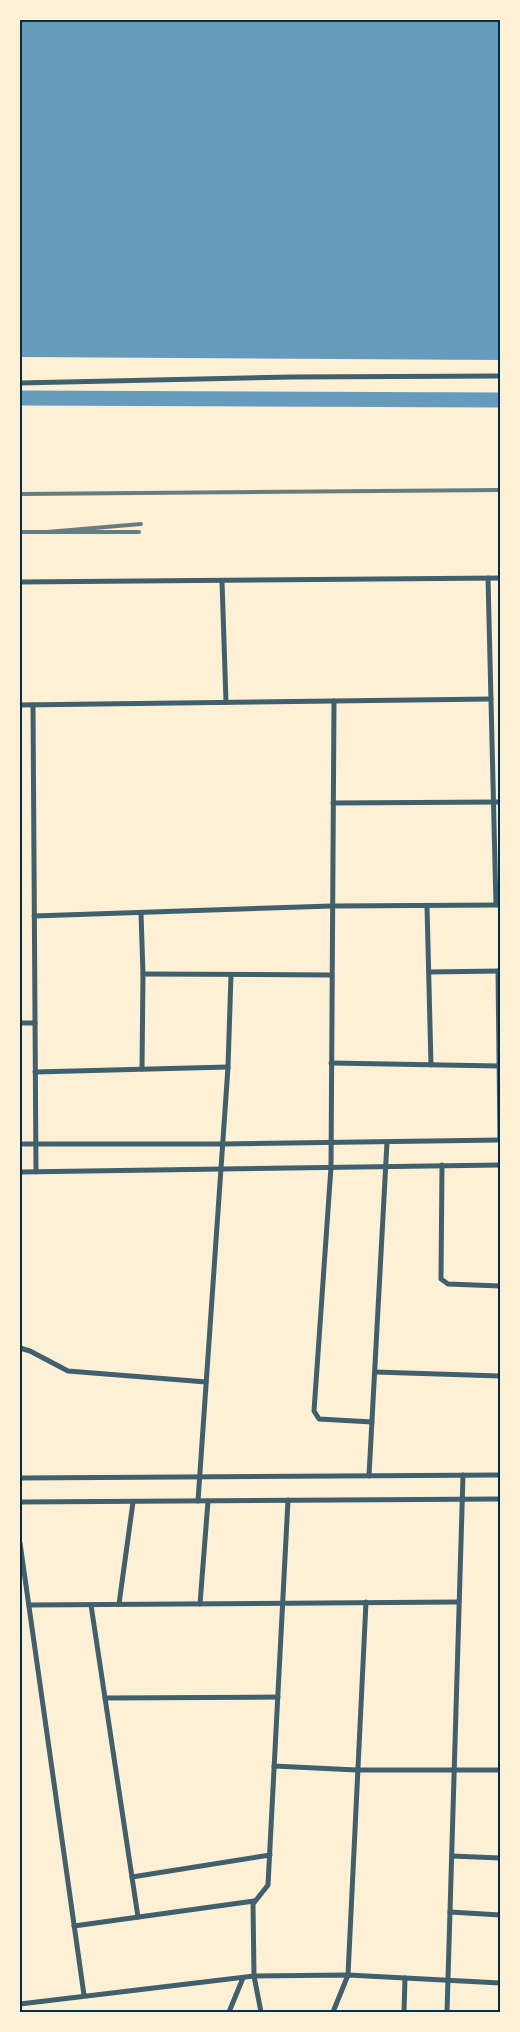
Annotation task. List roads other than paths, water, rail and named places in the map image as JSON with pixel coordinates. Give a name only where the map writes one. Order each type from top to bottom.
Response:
[{"type":"street","points":[[20,383],[292,377],[500,376]]},
{"type":"street","points":[[34,916],[332,906],[498,905],[488,578]]},
{"type":"street","points":[[20,582],[500,578]]},
{"type":"street","points":[[222,581],[226,702]]},
{"type":"street","points":[[20,705],[491,699]]},
{"type":"street","points":[[334,701],[331,1167],[314,1414],[321,1419],[372,1422]]},
{"type":"street","points":[[33,705],[36,1172]]},
{"type":"street","points":[[333,803],[500,802]]},
{"type":"street","points":[[427,906],[431,1065]]},
{"type":"street","points":[[141,912],[143,974],[142,1069]]},
{"type":"street","points":[[20,1144],[222,1144],[500,1140],[499,971],[429,972]]},
{"type":"street","points":[[143,974],[331,975]]},
{"type":"street","points":[[198,1501],[228,1067],[231,975]]},
{"type":"street","points":[[20,1023],[35,1023]]},
{"type":"street","points":[[332,1064],[499,1066]]},
{"type":"street","points":[[36,1072],[228,1067]]},
{"type":"street","points":[[369,1476],[387,1142]]},
{"type":"street","points":[[20,1172],[500,1165]]},
{"type":"street","points":[[442,1166],[441,1280],[448,1284],[500,1286]]},
{"type":"street","points":[[20,1348],[35,1353],[68,1372],[206,1382]]},
{"type":"street","points":[[375,1372],[500,1376]]},
{"type":"street","points":[[447,2012],[463,1475]]},
{"type":"street","points":[[20,1478],[500,1475]]},
{"type":"street","points":[[20,1502],[500,1499]]},
{"type":"street","points":[[74,1926],[254,1901],[268,1887],[288,1500]]},
{"type":"street","points":[[200,1604],[208,1501]]},
{"type":"street","points":[[119,1604],[133,1502]]},
{"type":"street","points":[[20,1543],[84,1995]]},
{"type":"street","points":[[332,2012],[348,1975],[356,1770],[366,1602]]},
{"type":"street","points":[[29,1605],[459,1602]]},
{"type":"street","points":[[91,1604],[138,1917]]},
{"type":"street","points":[[106,1698],[278,1697]]},
{"type":"street","points":[[274,1766],[454,1772],[500,1770]]},
{"type":"street","points":[[132,1877],[270,1855]]},
{"type":"street","points":[[452,1856],[500,1858]]},
{"type":"street","points":[[254,1901],[254,1976],[261,2012]]},
{"type":"street","points":[[450,1912],[500,1915]]},
{"type":"street","points":[[22,2012],[20,2003],[254,1976],[348,1975],[500,1983]]},
{"type":"street","points":[[229,2012],[243,1978]]},
{"type":"street","points":[[404,2012],[405,1978]]},
{"type":"water","points":[[20,20],[500,20],[500,360],[20,357]]},
{"type":"waterway","points":[[20,398],[500,400]]},
{"type":"railway","points":[[20,494],[500,490]]},
{"type":"railway","points":[[139,532],[47,532],[141,524]]},
{"type":"railway","points":[[20,532],[47,532]]}]
